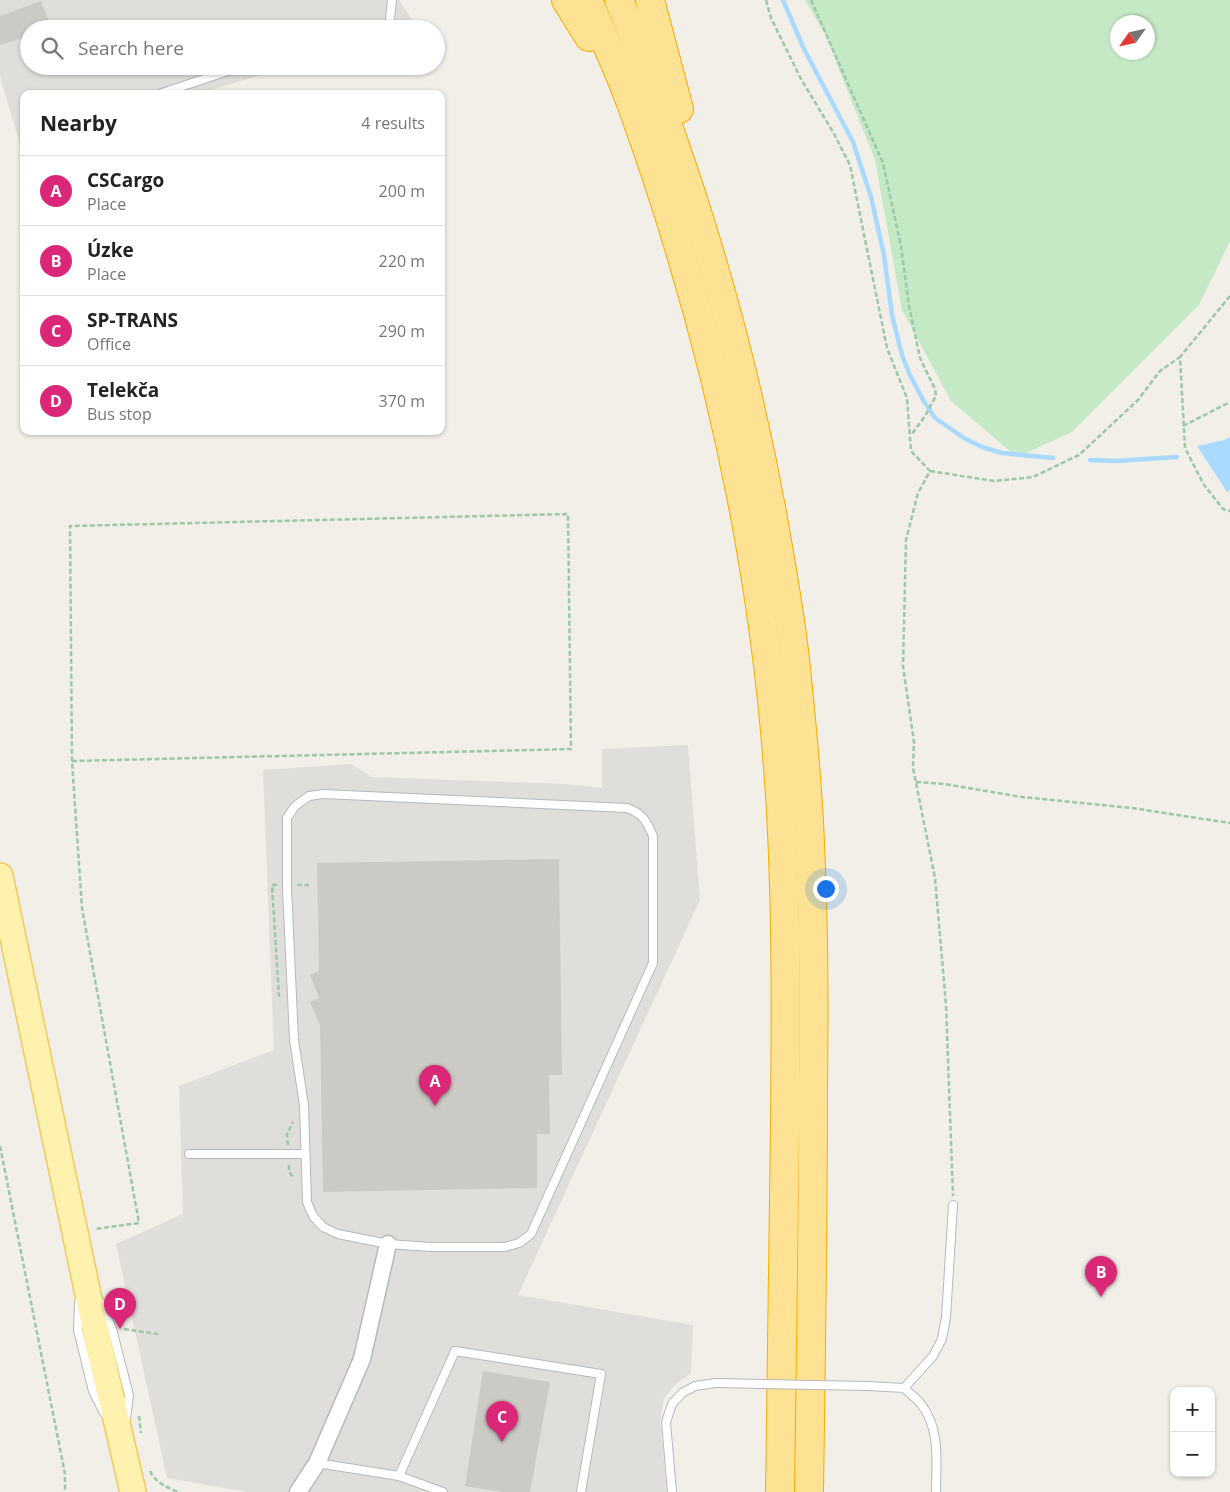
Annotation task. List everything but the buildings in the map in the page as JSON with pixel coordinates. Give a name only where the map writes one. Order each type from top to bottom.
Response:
[{"type":"highway","points":[[566,0],[630,101]]},
{"type":"highway","points":[[588,0],[630,101],[686,268],[722,406],[745,512],[769,677],[783,838],[785,926],[780,1492]]},
{"type":"highway","points":[[619,0],[648,70],[712,258],[750,403],[768,490],[796,666],[810,842],[814,969],[809,1492]]},
{"type":"highway","points":[[650,0],[682,122],[681,163]]},
{"type":"main road","points":[[0,876],[75,1231],[134,1492]]},
{"type":"street","points":[[298,1492],[317,1463],[362,1359],[388,1244]]},
{"type":"lane","points":[[390,20],[392,0]]},
{"type":"lane","points":[[171,90],[216,75]]},
{"type":"lane","points":[[323,794],[627,808],[638,812],[647,822],[653,836],[653,963],[531,1234],[520,1243],[505,1247],[431,1247],[388,1244],[338,1234],[323,1227],[313,1216],[307,1202],[305,1154],[304,1105],[294,1040],[287,888],[287,818],[295,806],[309,796],[323,794]]},
{"type":"lane","points":[[189,1154],[305,1154]]},
{"type":"lane","points":[[904,1388],[933,1356],[942,1339],[946,1316],[953,1205]]},
{"type":"lane","points":[[399,1476],[455,1351],[601,1374],[581,1492]]},
{"type":"lane","points":[[672,1492],[666,1422],[672,1404],[682,1393],[694,1386],[716,1383],[904,1388],[921,1404],[932,1424],[937,1446],[936,1492]]},
{"type":"lane","points":[[317,1463],[399,1476],[443,1492]]},
{"type":"path","points":[[766,0],[771,18],[801,79],[833,132],[850,165],[887,348],[907,398],[911,451],[930,471],[994,481],[1033,477],[1079,455],[1138,400],[1160,371],[1180,358],[1230,296]]},
{"type":"path","points":[[811,0],[883,163],[901,246],[920,358],[935,389],[936,396],[926,416],[911,436]]},
{"type":"path","points":[[1180,358],[1185,448],[1204,484],[1223,509],[1230,512]]},
{"type":"path","points":[[1183,426],[1230,402]]},
{"type":"path","points":[[930,471],[918,493],[906,540],[903,666],[914,742],[916,782],[935,878],[946,1005],[953,1205]]},
{"type":"path","points":[[72,761],[572,749],[568,514],[70,526],[72,761],[82,908],[139,1224],[75,1231]]},
{"type":"path","points":[[916,782],[945,784],[1022,797],[1132,808],[1230,824]]},
{"type":"path","points":[[0,1146],[65,1474],[65,1492]]},
{"type":"path","points":[[120,1329],[158,1334]]},
{"type":"path","points":[[149,1470],[152,1476],[165,1487],[178,1492]]},
{"type":"shaded area","points":[[0,0],[399,0],[412,20],[20,20],[20,75],[261,75],[210,90],[20,90],[20,144],[0,77]]},
{"type":"shaded area","points":[[688,745],[700,900],[518,1295],[693,1325],[691,1373],[676,1384],[664,1398],[660,1422],[667,1492],[247,1492],[167,1478],[116,1244],[183,1214],[179,1086],[274,1050],[263,770],[351,764],[372,777],[566,784],[602,788],[602,749]]},
{"type":"green space","points":[[805,0],[1230,0],[1230,241],[1199,305],[1072,432],[1017,457],[951,401],[902,310],[875,160],[825,34]]},
{"type":"water","points":[[1230,437],[1230,490],[1227,492],[1197,446]]},
{"type":"waterway","points":[[783,0],[804,49],[853,142],[871,197],[884,255],[892,315],[902,355],[922,398],[935,418],[964,438],[982,447],[1002,453],[1053,458]]},
{"type":"waterway","points":[[1090,460],[1116,461],[1177,457]]},
{"type":"place","name":"CSCargo","points":[[435,1106]]},
{"type":"place","name":"Úzke","points":[[1101,1297]]},
{"type":"place","name":"Telekča","points":[[120,1329]]},
{"type":"place","name":"SP-TRANS","points":[[502,1442]]}]
